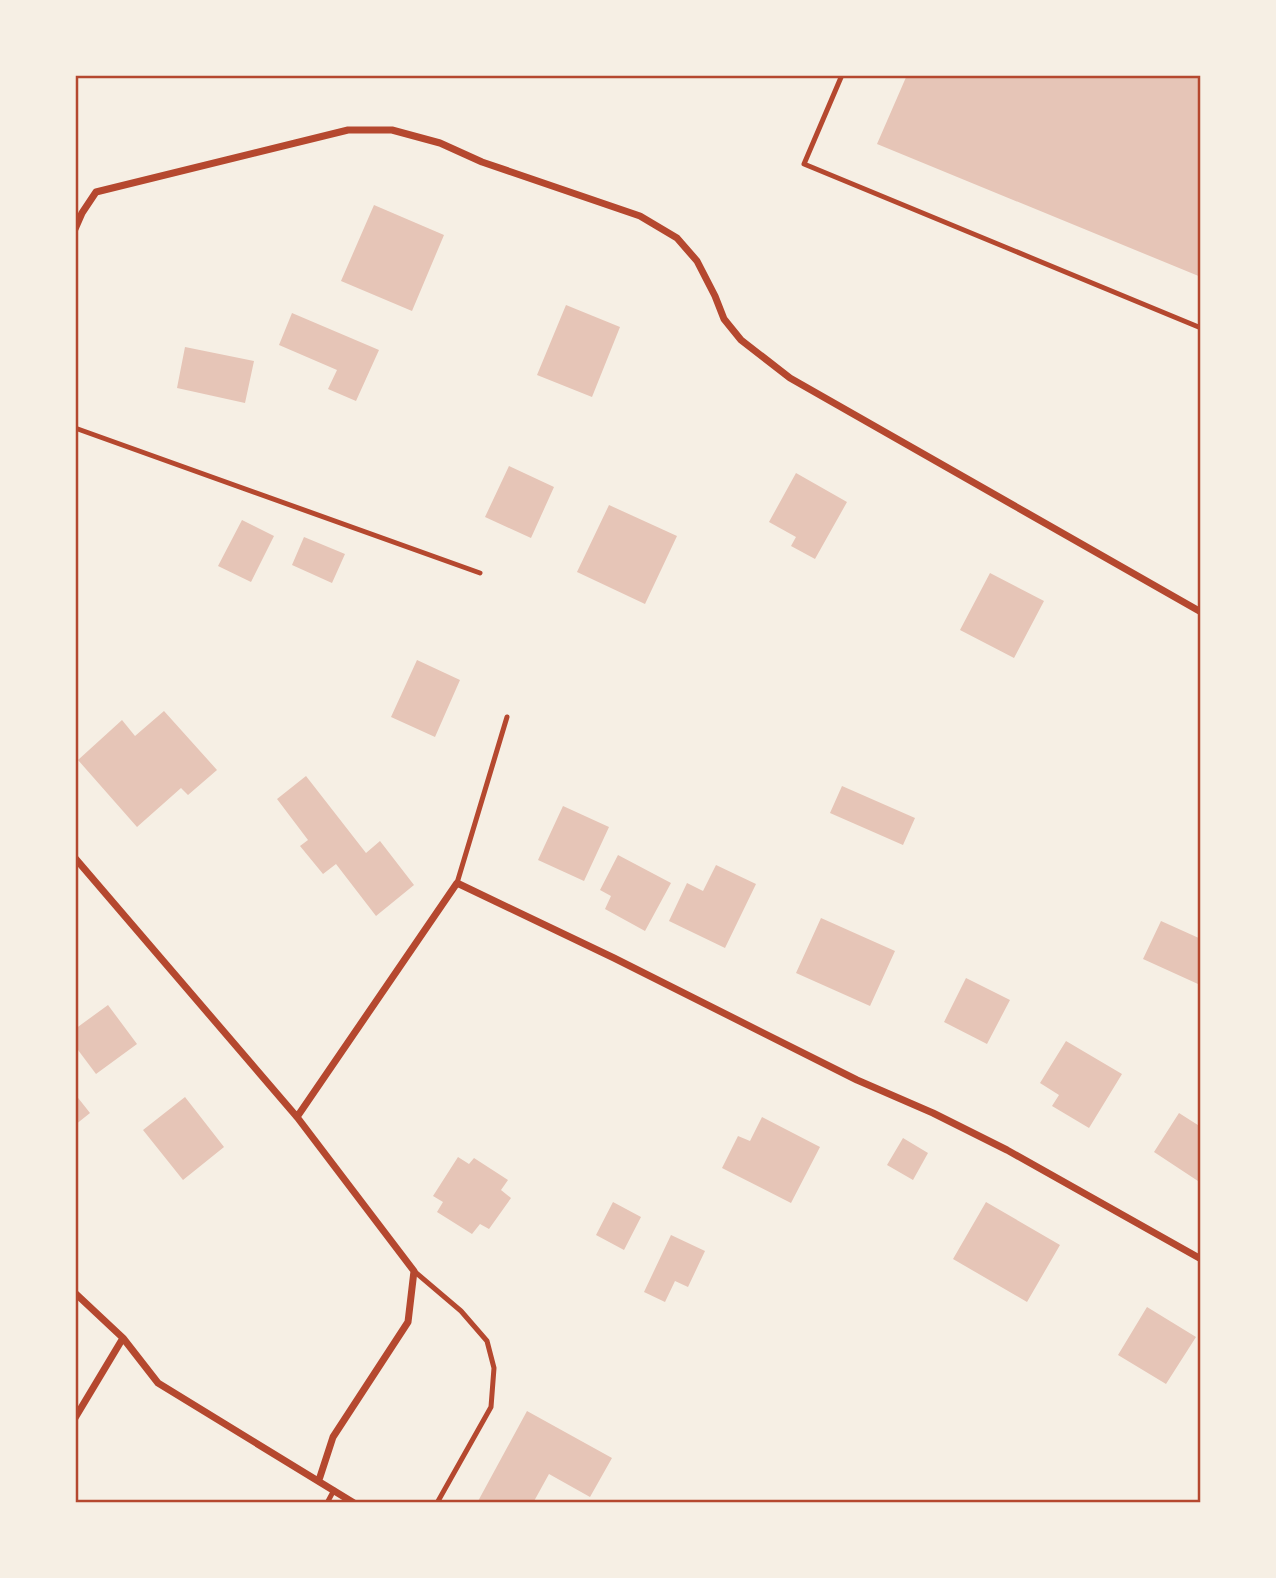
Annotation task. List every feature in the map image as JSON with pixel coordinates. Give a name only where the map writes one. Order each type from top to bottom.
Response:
[{"type":"street","points":[[75,229],[96,192],[348,130],[392,130],[440,143],[482,162],[640,216],[677,238],[696,261],[724,319],[741,341],[790,378],[1201,612]]},
{"type":"street","points":[[75,858],[297,1118],[414,1271],[408,1322],[333,1437],[319,1480]]},
{"type":"street","points":[[297,1118],[457,883],[857,1080],[933,1113],[1007,1150],[1201,1259]]},
{"type":"street","points":[[75,1293],[78,1300],[123,1338],[158,1383],[354,1503]]},
{"type":"street","points":[[75,1418],[123,1338]]},
{"type":"lane","points":[[842,75],[804,164],[1201,328]]},
{"type":"lane","points":[[75,428],[480,573]]},
{"type":"lane","points":[[457,883],[507,717]]},
{"type":"lane","points":[[414,1271],[461,1311],[487,1341],[494,1368],[491,1407],[437,1503]]},
{"type":"lane","points":[[327,1503],[334,1490]]},
{"type":"building","points":[[907,75],[1201,75],[1201,277],[877,144]]},
{"type":"building","points":[[374,205],[444,235],[412,311],[341,281]]},
{"type":"building","points":[[566,305],[620,327],[592,397],[537,375]]},
{"type":"building","points":[[292,313],[379,350],[356,401],[328,389],[337,370],[279,345]]},
{"type":"building","points":[[185,347],[254,361],[245,403],[177,388]]},
{"type":"building","points":[[509,466],[554,487],[531,538],[485,517]]},
{"type":"building","points":[[796,473],[847,502],[815,559],[791,546],[796,537],[769,522]]},
{"type":"building","points":[[609,505],[677,536],[645,604],[577,572]]},
{"type":"building","points":[[242,520],[274,536],[251,582],[218,566]]},
{"type":"building","points":[[304,537],[345,554],[332,583],[292,565]]},
{"type":"building","points":[[990,573],[1044,601],[1014,658],[960,630]]},
{"type":"building","points":[[417,660],[460,680],[435,737],[391,717]]},
{"type":"building","points":[[164,711],[217,770],[188,795],[181,788],[137,827],[78,760],[122,720],[135,736]]},
{"type":"building","points":[[306,776],[366,853],[380,841],[414,885],[376,916],[336,864],[323,874],[300,846],[308,840],[277,799]]},
{"type":"building","points":[[842,786],[915,818],[903,845],[830,813]]},
{"type":"building","points":[[563,806],[609,827],[584,881],[538,860]]},
{"type":"building","points":[[618,855],[671,883],[645,931],[605,909],[611,896],[600,890]]},
{"type":"building","points":[[716,865],[756,884],[725,948],[669,921],[687,883],[703,891]]},
{"type":"building","points":[[821,918],[895,951],[870,1006],[796,973]]},
{"type":"building","points":[[1161,921],[1201,939],[1201,978],[1198,984],[1143,959]]},
{"type":"building","points":[[966,978],[1010,1000],[987,1044],[944,1022]]},
{"type":"building","points":[[108,1005],[137,1044],[96,1074],[75,1046],[75,1029]]},
{"type":"building","points":[[1066,1041],[1122,1074],[1089,1128],[1052,1106],[1059,1095],[1040,1083]]},
{"type":"building","points":[[75,1094],[90,1113],[75,1125]]},
{"type":"building","points":[[185,1097],[224,1147],[183,1180],[143,1130]]},
{"type":"building","points":[[1179,1113],[1201,1127],[1201,1183],[1154,1152]]},
{"type":"building","points":[[762,1117],[820,1147],[791,1203],[722,1168],[738,1136],[750,1141]]},
{"type":"building","points":[[903,1138],[928,1153],[913,1180],[887,1165]]},
{"type":"building","points":[[458,1157],[469,1164],[474,1158],[508,1180],[501,1190],[511,1198],[489,1229],[480,1224],[472,1234],[437,1212],[443,1202],[433,1196]]},
{"type":"building","points":[[613,1202],[641,1217],[624,1250],[596,1235]]},
{"type":"building","points":[[986,1202],[1060,1245],[1027,1302],[953,1259]]},
{"type":"building","points":[[671,1235],[705,1251],[688,1287],[675,1281],[665,1302],[644,1292]]},
{"type":"building","points":[[1147,1307],[1196,1337],[1166,1384],[1118,1355]]},
{"type":"building","points":[[527,1411],[612,1458],[590,1497],[549,1474],[533,1503],[477,1503]]}]
